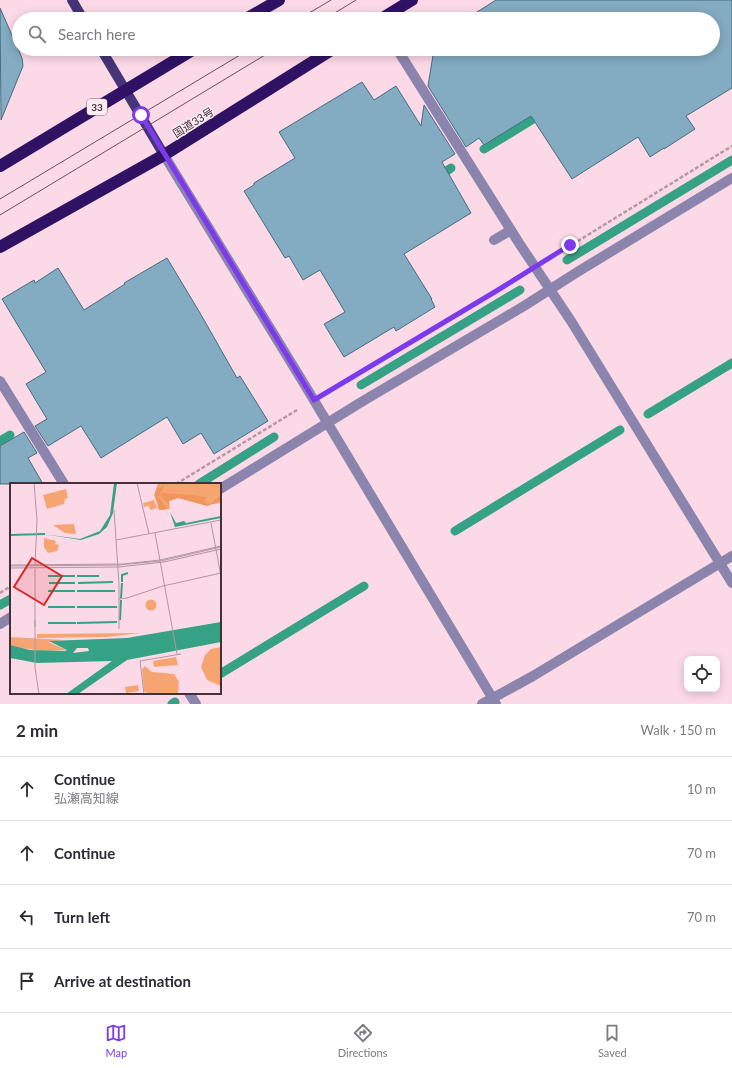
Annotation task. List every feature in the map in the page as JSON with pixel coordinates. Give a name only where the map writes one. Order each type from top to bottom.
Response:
[{"type":"highway","points":[[258,12],[279,0]]},
{"type":"highway","points":[[392,12],[412,0]]},
{"type":"highway","name":"33","points":[[0,166],[182,56]]},
{"type":"highway","name":"国道33号","points":[[0,247],[164,155],[322,56]]},
{"type":"main road","points":[[72,0],[79,12]]},
{"type":"main road","points":[[105,56],[164,155]]},
{"type":"street","points":[[401,56],[549,290],[571,321],[732,584]]},
{"type":"street","points":[[164,155],[314,400],[494,701]]},
{"type":"street","points":[[221,487],[732,178]]},
{"type":"street","points":[[494,240],[511,230]]},
{"type":"street","points":[[0,381],[63,483]]},
{"type":"street","points":[[482,704],[494,701],[732,556]]},
{"type":"street","points":[[0,624],[10,618]]},
{"type":"street","points":[[190,694],[196,704]]},
{"type":"path","points":[[178,483],[732,146]]},
{"type":"path","points":[[578,240],[581,247]]},
{"type":"path","points":[[0,593],[10,587]]},
{"type":"building","points":[[496,0],[732,0],[732,88],[686,116],[695,129],[650,157],[638,137],[572,179],[531,116],[484,145],[479,138],[466,147],[428,86],[433,56],[720,56],[720,12],[477,12]]},
{"type":"building","points":[[0,8],[12,35],[12,56],[21,56],[23,66],[1,120]]},
{"type":"building","points":[[362,82],[374,100],[396,86],[421,126],[424,105],[455,154],[442,162],[471,213],[404,254],[432,299],[435,307],[396,331],[394,327],[344,357],[324,324],[345,312],[320,270],[303,280],[289,256],[285,258],[244,191],[254,185],[254,183],[295,158],[279,132]]},
{"type":"building","points":[[167,258],[237,378],[240,376],[268,421],[214,454],[201,433],[183,444],[167,417],[101,458],[81,426],[48,446],[35,426],[47,419],[26,384],[46,372],[2,299],[34,280],[35,283],[58,268],[84,310],[125,284],[124,283]]},
{"type":"building","points":[[24,432],[37,453],[28,458],[42,483],[0,484],[0,446]]},
{"type":"waterway","points":[[484,149],[543,113]]},
{"type":"waterway","points":[[567,260],[732,160]]},
{"type":"waterway","points":[[438,177],[451,168]]},
{"type":"waterway","points":[[361,385],[520,290]]},
{"type":"waterway","points":[[648,414],[732,363]]},
{"type":"waterway","points":[[455,531],[620,430]]},
{"type":"waterway","points":[[0,441],[10,435]]},
{"type":"waterway","points":[[201,483],[274,437]]},
{"type":"waterway","points":[[221,673],[364,586]]},
{"type":"waterway","points":[[0,605],[10,600]]},
{"type":"tram line","points":[[311,12],[331,0]]},
{"type":"tram line","points":[[336,12],[356,0]]},
{"type":"tram line","points":[[0,199],[238,56]]},
{"type":"tram line","points":[[0,215],[263,56]]},
{"type":"route","points":[[141,115],[314,400],[498,290],[570,245]]}]
